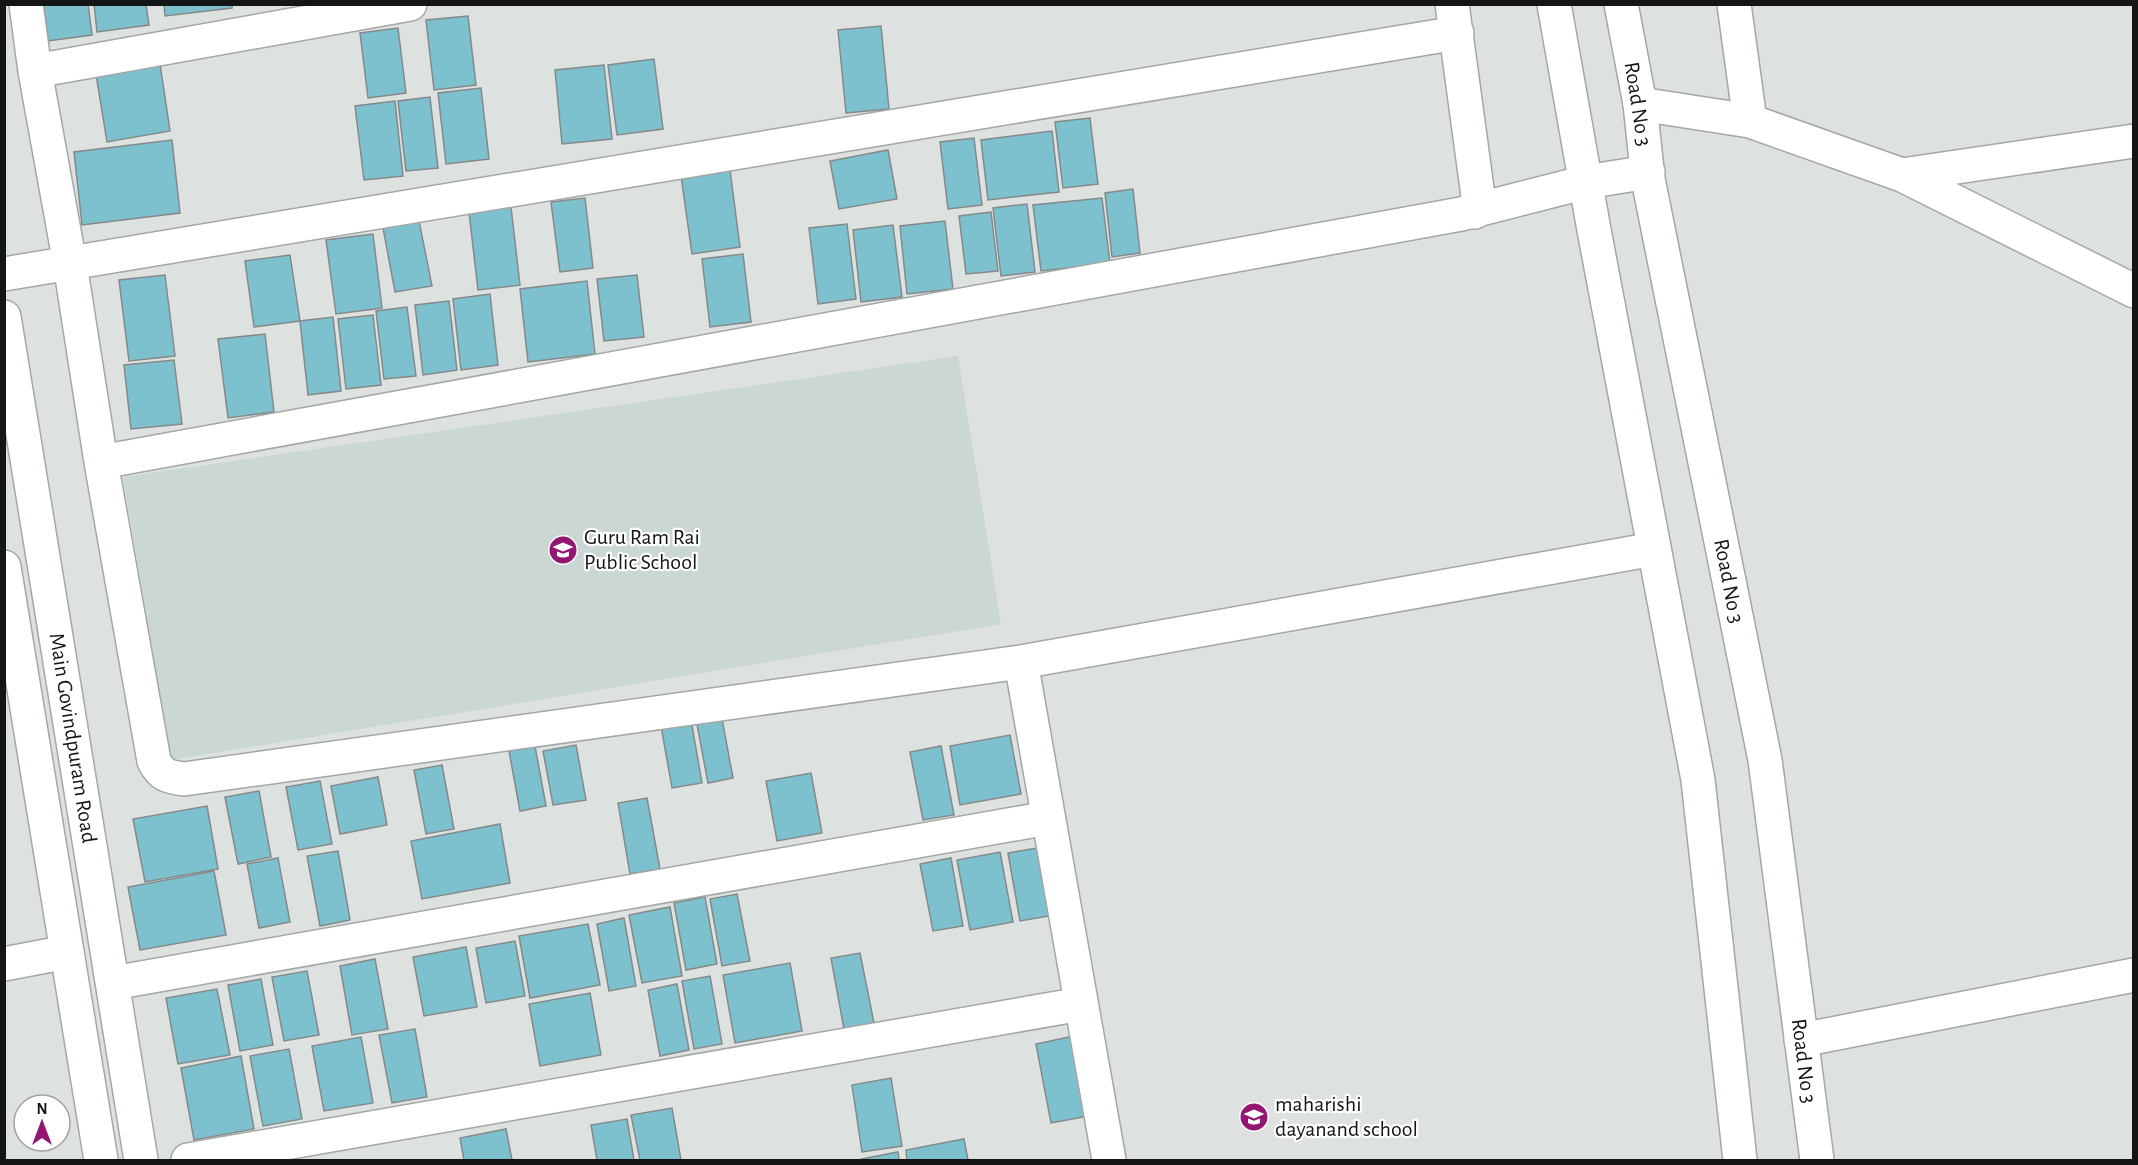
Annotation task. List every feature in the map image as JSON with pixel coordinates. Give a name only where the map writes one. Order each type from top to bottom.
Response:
[{"type":"street","points":[[26,4],[35,71],[70,264],[101,462],[154,761],[159,773],[169,777],[184,779],[1021,662],[1654,549]]},
{"type":"street","points":[[35,71],[410,4]]},
{"type":"street","points":[[1554,4],[1698,780],[1740,1161]]},
{"type":"street","name":"Road No 3","points":[[1621,4],[1640,105],[1648,172],[1765,760],[1817,1161]]},
{"type":"street","points":[[1734,4],[1750,121]]},
{"type":"street","points":[[4,274],[1454,19],[1478,196],[1475,212]]},
{"type":"street","points":[[1640,105],[1750,121],[1902,175],[2133,291]]},
{"type":"street","points":[[1902,175],[2133,141]]},
{"type":"street","points":[[101,462],[1475,212],[1586,182],[1648,172]]},
{"type":"street","name":"Main Govindpuram Road","points":[[4,316],[141,1161]]},
{"type":"street","name":"Main Govindpuram Road","points":[[4,567],[101,1161]]},
{"type":"street","points":[[1021,662],[1109,1161]]},
{"type":"street","points":[[113,983],[1048,818]]},
{"type":"street","points":[[4,964],[67,952]]},
{"type":"street","points":[[1801,1040],[2133,975]]},
{"type":"street","points":[[188,1161],[1081,1004]]},
{"type":"shaded area","name":"Guru Ram Rai Public School","points":[[958,356],[1001,624],[171,760],[123,477]]},
{"type":"building","points":[[44,4],[88,4],[92,35],[48,41]]},
{"type":"building","points":[[94,4],[146,4],[149,25],[97,32]]},
{"type":"building","points":[[164,4],[232,4],[232,8],[165,16]]},
{"type":"building","points":[[468,16],[476,85],[434,90],[426,20]]},
{"type":"building","points":[[881,26],[889,109],[846,113],[838,30]]},
{"type":"building","points":[[398,28],[406,93],[368,98],[360,33]]},
{"type":"building","points":[[654,59],[663,129],[617,135],[608,65]]},
{"type":"building","points":[[160,64],[170,131],[107,142],[96,74]]},
{"type":"building","points":[[604,65],[612,139],[562,144],[555,70]]},
{"type":"building","points":[[481,88],[489,159],[446,164],[438,93]]},
{"type":"building","points":[[430,97],[438,168],[406,171],[398,101]]},
{"type":"building","points":[[395,101],[403,176],[364,180],[355,106]]},
{"type":"building","points":[[1090,118],[1098,184],[1063,188],[1055,122]]},
{"type":"building","points":[[1052,131],[1059,192],[988,200],[981,140]]},
{"type":"building","points":[[974,138],[982,205],[948,209],[940,142]]},
{"type":"building","points":[[172,140],[180,213],[82,225],[74,152]]},
{"type":"building","points":[[888,150],[897,199],[839,209],[830,161]]},
{"type":"building","points":[[730,170],[740,247],[692,254],[681,176]]},
{"type":"building","points":[[1133,189],[1140,253],[1112,257],[1105,193]]},
{"type":"building","points":[[585,198],[593,268],[560,272],[551,202]]},
{"type":"building","points":[[1102,198],[1110,263],[1041,271],[1033,205]]},
{"type":"building","points":[[1027,204],[1035,272],[1001,276],[993,208]]},
{"type":"building","points":[[511,207],[520,285],[478,290],[469,212]]},
{"type":"building","points":[[991,212],[998,271],[966,274],[959,216]]},
{"type":"building","points":[[419,221],[432,286],[395,292],[383,228]]},
{"type":"building","points":[[945,221],[953,289],[907,294],[900,226]]},
{"type":"building","points":[[847,224],[856,299],[818,304],[809,228]]},
{"type":"building","points":[[893,225],[902,297],[861,302],[853,230]]},
{"type":"building","points":[[373,234],[382,308],[336,314],[326,240]]},
{"type":"building","points":[[743,254],[751,322],[710,327],[702,259]]},
{"type":"building","points":[[290,255],[300,321],[254,327],[245,261]]},
{"type":"building","points":[[165,275],[175,356],[129,361],[119,280]]},
{"type":"building","points":[[637,275],[644,337],[604,341],[597,279]]},
{"type":"building","points":[[587,281],[595,354],[528,362],[520,289]]},
{"type":"building","points":[[490,294],[498,365],[461,370],[453,299]]},
{"type":"building","points":[[449,301],[457,370],[423,375],[415,305]]},
{"type":"building","points":[[407,307],[416,376],[384,379],[376,311]]},
{"type":"building","points":[[373,315],[381,385],[346,389],[338,319]]},
{"type":"building","points":[[333,317],[341,391],[308,395],[300,321]]},
{"type":"building","points":[[265,334],[274,412],[228,418],[218,339]]},
{"type":"building","points":[[174,360],[182,424],[131,429],[124,365]]},
{"type":"building","points":[[722,719],[733,778],[708,783],[697,724]]},
{"type":"building","points":[[691,720],[702,783],[672,788],[661,726]]},
{"type":"building","points":[[1010,735],[1021,794],[960,805],[950,746]]},
{"type":"building","points":[[576,745],[586,800],[553,805],[543,751]]},
{"type":"building","points":[[535,746],[546,806],[520,811],[509,751]]},
{"type":"building","points":[[941,746],[954,815],[923,820],[910,752]]},
{"type":"building","points":[[442,765],[454,829],[426,834],[414,770]]},
{"type":"building","points":[[811,773],[822,833],[777,841],[766,781]]},
{"type":"building","points":[[378,777],[387,825],[340,834],[331,786]]},
{"type":"building","points":[[320,781],[332,844],[298,850],[286,787]]},
{"type":"building","points":[[259,791],[271,857],[238,864],[225,797]]},
{"type":"building","points":[[647,798],[660,869],[630,874],[618,803]]},
{"type":"building","points":[[207,806],[218,869],[145,882],[133,819]]},
{"type":"building","points":[[500,824],[510,883],[422,899],[411,841]]},
{"type":"building","points":[[1037,848],[1049,916],[1020,921],[1008,853]]},
{"type":"building","points":[[338,851],[350,920],[320,926],[307,856]]},
{"type":"building","points":[[1000,852],[1013,922],[970,930],[957,860]]},
{"type":"building","points":[[278,858],[290,922],[259,928],[247,864]]},
{"type":"building","points":[[951,858],[963,926],[933,931],[920,864]]},
{"type":"building","points":[[214,871],[226,935],[140,950],[128,887]]},
{"type":"building","points":[[737,894],[750,961],[722,966],[710,899]]},
{"type":"building","points":[[705,897],[717,964],[686,970],[674,903]]},
{"type":"building","points":[[670,907],[682,976],[642,983],[629,915]]},
{"type":"building","points":[[624,918],[636,986],[609,991],[597,924]]},
{"type":"building","points":[[588,924],[600,985],[530,998],[519,936]]},
{"type":"building","points":[[515,941],[525,996],[486,1003],[476,948]]},
{"type":"building","points":[[466,947],[477,1007],[424,1016],[413,957]]},
{"type":"building","points":[[860,953],[874,1023],[844,1029],[831,958]]},
{"type":"building","points":[[375,959],[388,1029],[352,1035],[340,966]]},
{"type":"building","points":[[790,963],[802,1031],[735,1043],[723,975]]},
{"type":"building","points":[[307,971],[319,1035],[284,1041],[272,977]]},
{"type":"building","points":[[710,976],[722,1044],[694,1049],[682,981]]},
{"type":"building","points":[[261,979],[273,1045],[240,1051],[228,985]]},
{"type":"building","points":[[677,984],[689,1050],[660,1056],[648,990]]},
{"type":"building","points":[[217,989],[230,1055],[178,1064],[166,998]]},
{"type":"building","points":[[590,993],[601,1055],[540,1066],[529,1004]]},
{"type":"building","points":[[415,1029],[427,1097],[392,1103],[379,1035]]},
{"type":"building","points":[[1074,1036],[1089,1116],[1051,1123],[1036,1044]]},
{"type":"building","points":[[361,1037],[373,1103],[324,1111],[312,1046]]},
{"type":"building","points":[[289,1049],[302,1119],[263,1126],[250,1056]]},
{"type":"building","points":[[241,1056],[254,1129],[194,1140],[181,1068]]},
{"type":"building","points":[[891,1078],[902,1146],[862,1152],[852,1085]]},
{"type":"building","points":[[672,1108],[681,1160],[640,1160],[631,1115]]},
{"type":"building","points":[[627,1119],[634,1160],[597,1160],[591,1125]]},
{"type":"building","points":[[506,1129],[512,1160],[464,1160],[460,1138]]},
{"type":"building","points":[[964,1139],[968,1160],[907,1160],[906,1150]]},
{"type":"building","points":[[898,1152],[899,1160],[861,1160],[861,1159]]},
{"type":"place","name":"Guru Ram Rai Public School","points":[[563,550]]},
{"type":"place","name":"maharishi dayanand school","points":[[1254,1117]]}]
